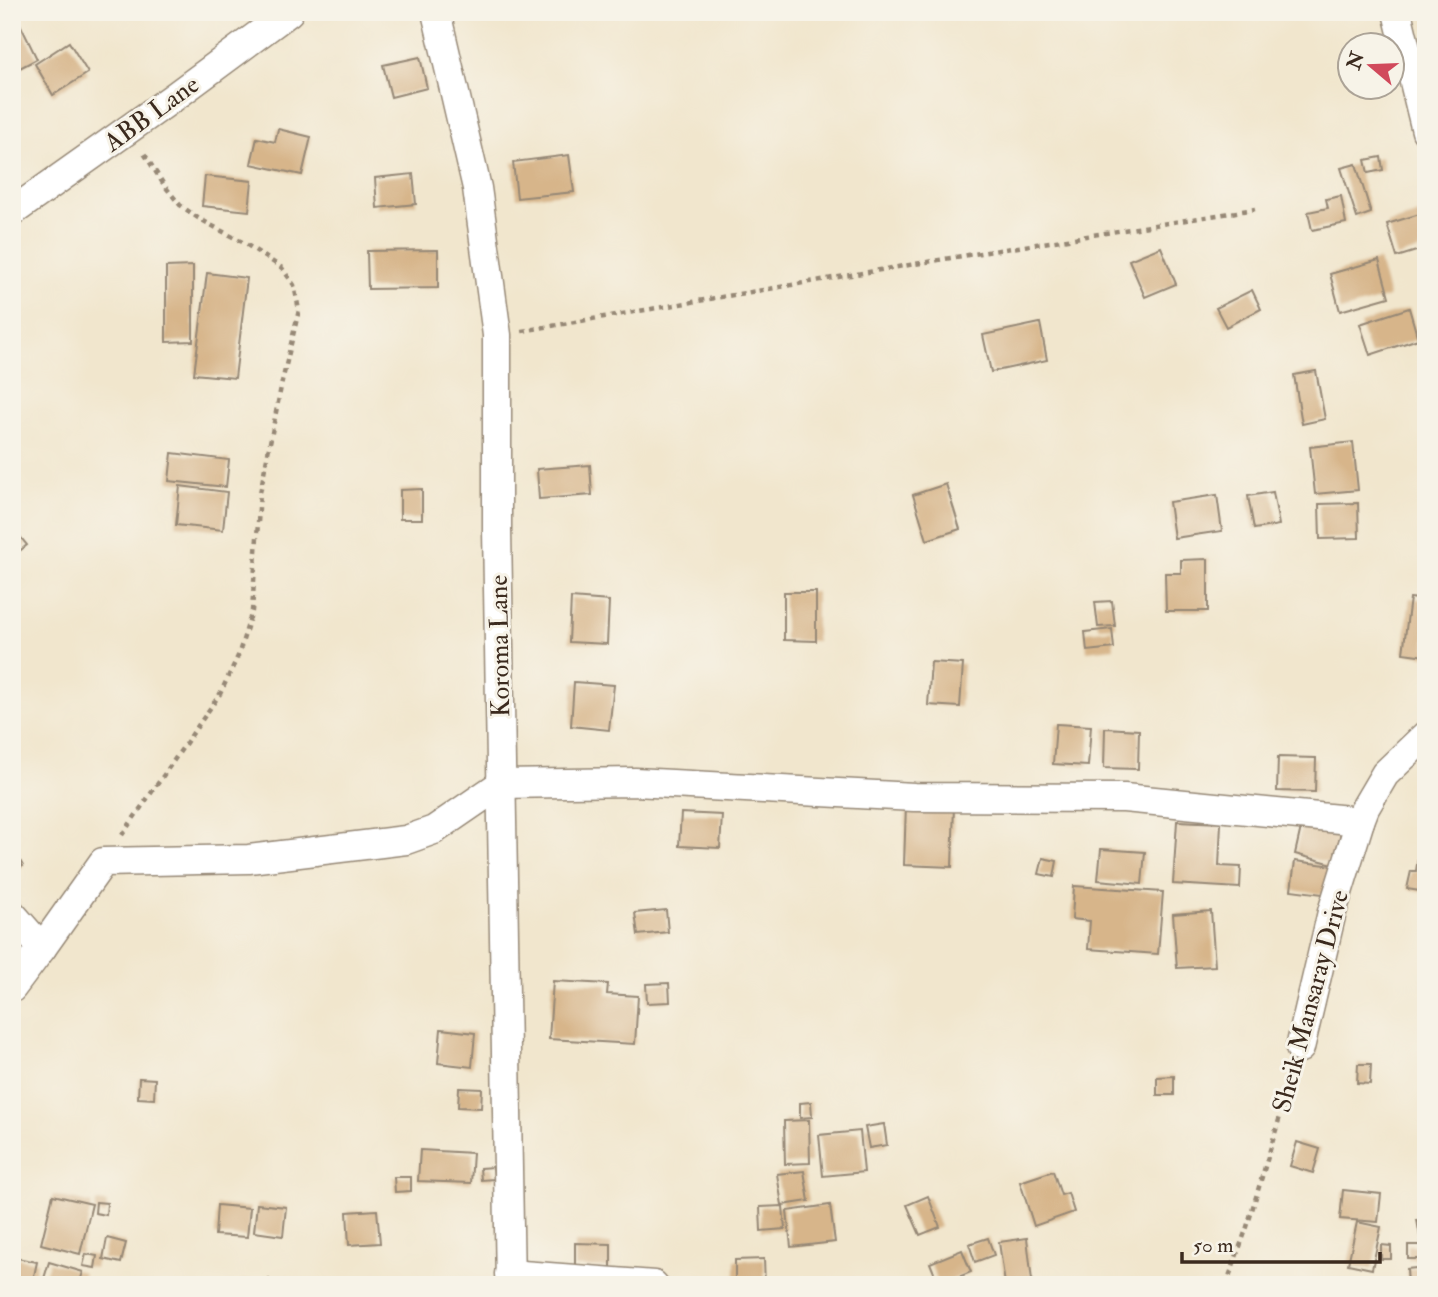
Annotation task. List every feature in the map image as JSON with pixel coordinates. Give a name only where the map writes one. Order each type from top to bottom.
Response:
[{"type":"street","name":"ABB Lane","points":[[15,204],[128,130],[289,12]]},
{"type":"street","name":"Koroma Lane","points":[[436,12],[477,188],[496,335],[510,1279]]},
{"type":"street","points":[[1397,12],[1426,131]]},
{"type":"street","name":"Sheik Mansaray Drive","points":[[1300,1048],[1332,912],[1365,808],[1385,774],[1426,735]]},
{"type":"street","points":[[12,988],[103,862],[249,859],[406,840],[435,830],[502,784],[635,782],[914,797],[1124,799],[1360,821]]},
{"type":"street","points":[[12,914],[42,948]]},
{"type":"street","points":[[510,1279],[654,1285]]},
{"type":"path","points":[[103,862],[220,694],[238,656],[252,611],[260,493],[299,310],[294,285],[282,268],[180,205],[164,186],[128,130]]},
{"type":"path","points":[[496,335],[1255,209]]},
{"type":"path","name":"Sheik Mansaray Drive","points":[[1226,1285],[1247,1227],[1300,1048]]},
{"type":"building","points":[[20,24],[37,59],[12,72],[12,28]]},
{"type":"building","points":[[69,42],[88,73],[53,95],[35,64]]},
{"type":"building","points":[[420,57],[427,88],[391,97],[383,65]]},
{"type":"building","points":[[278,129],[311,137],[302,175],[251,164],[257,138],[275,142]]},
{"type":"building","points":[[569,155],[574,192],[517,198],[513,162]]},
{"type":"building","points":[[1381,157],[1383,170],[1368,173],[1365,160]]},
{"type":"building","points":[[1356,164],[1371,213],[1357,218],[1341,168]]},
{"type":"building","points":[[413,174],[416,204],[377,208],[375,178]]},
{"type":"building","points":[[205,176],[252,181],[249,211],[202,206]]},
{"type":"building","points":[[1341,196],[1346,223],[1312,230],[1308,212],[1328,208],[1326,199]]},
{"type":"building","points":[[1426,212],[1426,248],[1397,257],[1387,224]]},
{"type":"building","points":[[1161,247],[1176,284],[1145,297],[1129,260]]},
{"type":"building","points":[[438,250],[438,288],[368,289],[367,251]]},
{"type":"building","points":[[1379,260],[1389,297],[1340,311],[1330,274]]},
{"type":"building","points":[[193,266],[193,341],[166,342],[166,267]]},
{"type":"building","points":[[207,273],[247,278],[235,378],[194,374]]},
{"type":"building","points":[[1252,290],[1261,309],[1226,327],[1216,308]]},
{"type":"building","points":[[1409,308],[1418,339],[1370,355],[1360,324]]},
{"type":"building","points":[[1040,323],[1047,360],[991,372],[983,335]]},
{"type":"building","points":[[1316,371],[1325,419],[1302,424],[1294,375]]},
{"type":"building","points":[[1353,442],[1358,490],[1315,494],[1310,447]]},
{"type":"building","points":[[172,453],[229,460],[226,487],[169,481]]},
{"type":"building","points":[[590,465],[592,495],[539,499],[537,469]]},
{"type":"building","points":[[946,484],[960,529],[927,540],[913,495]]},
{"type":"building","points":[[180,486],[227,492],[223,530],[176,525]]},
{"type":"building","points":[[422,489],[422,519],[400,519],[400,490]]},
{"type":"building","points":[[1273,492],[1279,525],[1254,529],[1248,496]]},
{"type":"building","points":[[1217,495],[1222,531],[1174,538],[1169,502]]},
{"type":"building","points":[[1358,503],[1359,538],[1320,539],[1319,504]]},
{"type":"building","points":[[12,527],[27,545],[12,557]]},
{"type":"building","points":[[1208,559],[1208,611],[1166,611],[1165,573],[1181,573],[1181,560]]},
{"type":"building","points":[[784,592],[816,592],[816,641],[784,640]]},
{"type":"building","points":[[571,598],[609,601],[607,644],[569,642]]},
{"type":"building","points":[[1410,598],[1426,600],[1426,656],[1403,653]]},
{"type":"building","points":[[1112,601],[1115,626],[1098,627],[1095,602]]},
{"type":"building","points":[[1112,629],[1114,648],[1087,651],[1085,632]]},
{"type":"building","points":[[931,662],[963,664],[960,707],[928,705]]},
{"type":"building","points":[[574,682],[614,685],[609,730],[571,726]]},
{"type":"building","points":[[1056,724],[1091,726],[1088,766],[1053,764]]},
{"type":"building","points":[[1105,728],[1139,730],[1138,769],[1104,768]]},
{"type":"building","points":[[1278,757],[1316,758],[1315,792],[1277,791]]},
{"type":"building","points":[[906,804],[954,806],[952,867],[904,865]]},
{"type":"building","points":[[681,813],[722,815],[720,848],[679,846]]},
{"type":"building","points":[[1177,821],[1221,823],[1219,866],[1241,867],[1240,888],[1173,884]]},
{"type":"building","points":[[1302,823],[1341,832],[1333,864],[1295,854]]},
{"type":"building","points":[[1420,845],[1426,846],[1426,892],[1407,889],[1411,871],[1416,871]]},
{"type":"building","points":[[12,846],[23,866],[12,871]]},
{"type":"building","points":[[1101,849],[1145,852],[1142,884],[1098,880]]},
{"type":"building","points":[[1043,858],[1057,861],[1054,877],[1039,874]]},
{"type":"building","points":[[1295,861],[1334,866],[1330,895],[1291,890]]},
{"type":"building","points":[[1074,886],[1163,892],[1158,954],[1088,949],[1090,921],[1072,919]]},
{"type":"building","points":[[666,910],[668,932],[638,935],[635,913]]},
{"type":"building","points":[[1211,911],[1215,966],[1177,968],[1173,914]]},
{"type":"building","points":[[553,981],[608,984],[607,994],[638,996],[635,1044],[549,1039]]},
{"type":"building","points":[[669,983],[670,1002],[647,1003],[646,984]]},
{"type":"building","points":[[441,1029],[475,1033],[472,1067],[438,1063]]},
{"type":"building","points":[[1358,1064],[1371,1064],[1370,1084],[1357,1083]]},
{"type":"building","points":[[1174,1076],[1174,1095],[1157,1095],[1157,1077]]},
{"type":"building","points":[[139,1078],[155,1079],[154,1099],[138,1098]]},
{"type":"building","points":[[459,1088],[482,1089],[481,1108],[458,1107]]},
{"type":"building","points":[[811,1102],[812,1117],[800,1118],[800,1103]]},
{"type":"building","points":[[809,1120],[810,1163],[785,1164],[784,1121]]},
{"type":"building","points":[[884,1124],[887,1145],[869,1148],[865,1127]]},
{"type":"building","points":[[860,1131],[864,1172],[823,1176],[819,1135]]},
{"type":"building","points":[[1297,1142],[1320,1149],[1313,1173],[1290,1166]]},
{"type":"building","points":[[420,1150],[473,1153],[471,1183],[418,1181]]},
{"type":"building","points":[[493,1167],[494,1179],[481,1180],[480,1168]]},
{"type":"building","points":[[804,1171],[809,1201],[782,1205],[777,1174]]},
{"type":"building","points":[[1053,1171],[1061,1195],[1068,1193],[1074,1212],[1034,1226],[1020,1182]]},
{"type":"building","points":[[394,1177],[411,1177],[411,1191],[395,1192]]},
{"type":"building","points":[[1343,1190],[1381,1194],[1378,1222],[1340,1219]]},
{"type":"building","points":[[53,1195],[92,1204],[80,1254],[41,1244]]},
{"type":"building","points":[[928,1196],[940,1227],[920,1235],[907,1205]]},
{"type":"building","points":[[96,1202],[107,1203],[106,1215],[95,1213]]},
{"type":"building","points":[[257,1204],[286,1207],[283,1236],[254,1232]]},
{"type":"building","points":[[217,1205],[250,1208],[247,1237],[215,1235]]},
{"type":"building","points":[[830,1205],[835,1242],[791,1247],[787,1211]]},
{"type":"building","points":[[783,1206],[785,1229],[761,1231],[760,1207]]},
{"type":"building","points":[[377,1210],[380,1243],[349,1245],[347,1212]]},
{"type":"building","points":[[1426,1219],[1426,1259],[1424,1259],[1417,1220]]},
{"type":"building","points":[[1357,1222],[1381,1227],[1372,1269],[1348,1264]]},
{"type":"building","points":[[107,1238],[126,1243],[121,1263],[103,1259]]},
{"type":"building","points":[[988,1238],[994,1255],[975,1262],[969,1244]]},
{"type":"building","points":[[1027,1238],[1032,1281],[1005,1284],[999,1242]]},
{"type":"building","points":[[575,1243],[611,1244],[611,1268],[575,1267]]},
{"type":"building","points":[[1381,1245],[1391,1246],[1391,1259],[1381,1259]]},
{"type":"building","points":[[1408,1245],[1421,1245],[1422,1259],[1408,1259]]},
{"type":"building","points":[[962,1250],[971,1272],[939,1285],[930,1263]]},
{"type":"building","points":[[86,1254],[97,1256],[95,1268],[83,1266]]},
{"type":"building","points":[[12,1257],[37,1262],[32,1285],[12,1285]]},
{"type":"building","points":[[764,1259],[765,1285],[735,1285],[735,1260]]},
{"type":"building","points":[[49,1262],[83,1272],[79,1285],[42,1285]]},
{"type":"building","points":[[1426,1267],[1426,1285],[1408,1285],[1407,1269]]},
{"type":"building","points":[[269,1279],[269,1285],[241,1285],[241,1281]]}]
